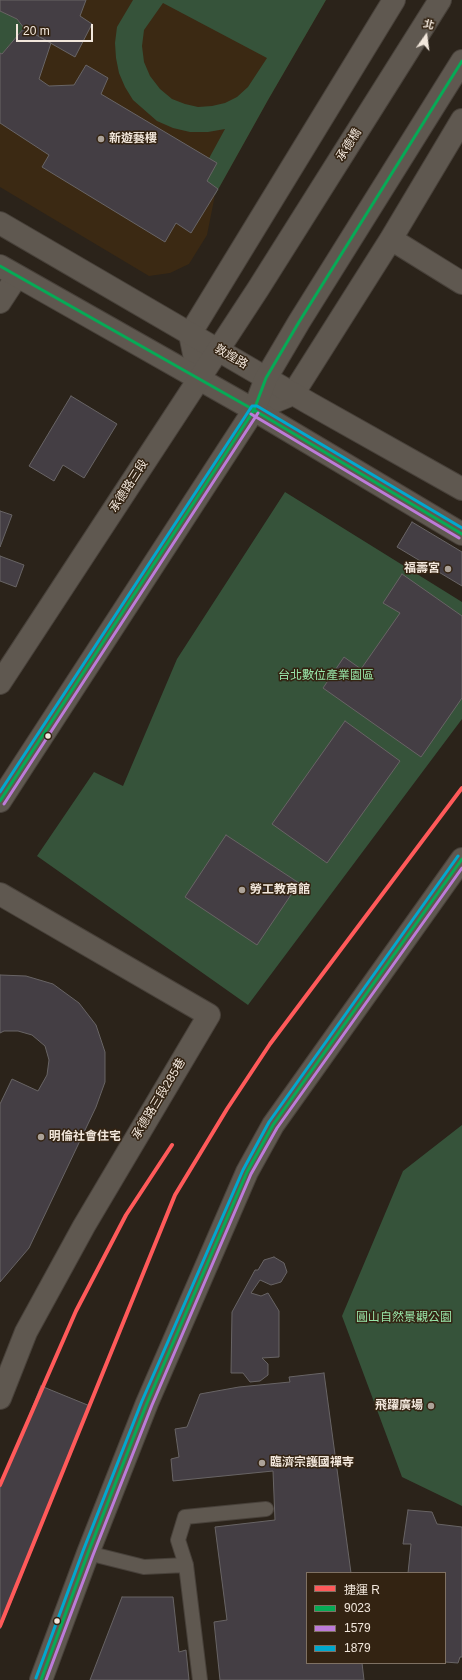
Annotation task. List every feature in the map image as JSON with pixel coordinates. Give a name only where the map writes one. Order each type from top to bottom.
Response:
[{"type":"street","points":[[199,379],[190,334],[394,0]]},
{"type":"street","name":"承德橋","points":[[258,289],[440,0]]},
{"type":"street","points":[[0,802],[254,410],[266,378],[298,322],[462,61]]},
{"type":"street","points":[[254,410],[293,394],[391,239],[462,120]]},
{"type":"street","name":"敦煌路","points":[[0,223],[293,394],[462,489]]},
{"type":"street","points":[[391,239],[462,283]]},
{"type":"street","points":[[0,302],[8,271],[254,410],[462,534]]},
{"type":"street","name":"承德路三段","points":[[0,683],[258,289]]},
{"type":"street","points":[[42,1680],[88,1553],[147,1403],[247,1172],[273,1125],[462,859]]},
{"type":"street","name":"承德路三段285巷","points":[[0,894],[209,1014],[84,1226],[26,1332],[0,1398]]},
{"type":"lane","points":[[200,1680],[186,1564],[178,1540],[185,1517],[266,1509]]},
{"type":"lane","points":[[88,1553],[144,1567],[186,1564]]},
{"type":"shaded area","points":[[0,0],[326,0],[215,195],[207,235],[189,264],[170,273],[149,276],[0,187]]},
{"type":"green space","points":[[133,0],[326,0],[215,195],[195,184],[225,129],[208,132],[190,132],[173,128],[157,121],[133,100],[119,73],[115,43],[117,27]],"holes":[[[163,3],[267,58],[248,87],[237,97],[225,103],[198,107],[172,99],[160,89],[150,76],[144,62],[142,46],[144,30]]]},
{"type":"green space","points":[[0,11],[17,19],[24,28],[2,54],[0,53]]},
{"type":"green space","name":"台北數位產業園區","points":[[285,492],[462,602],[462,719],[248,1005],[37,856],[94,772],[123,786],[177,659]]},
{"type":"green space","name":"圓山自然景觀公園","points":[[462,1125],[462,1506],[402,1477],[342,1316],[403,1171]]},
{"type":"building","points":[[0,0],[86,0],[80,16],[92,24],[75,57],[24,28],[17,19],[0,11]]},
{"type":"building","name":"新遊藝樓","points":[[24,28],[51,43],[39,79],[49,86],[74,85],[86,65],[108,78],[101,94],[217,163],[207,181],[218,189],[191,233],[176,223],[165,242],[42,167],[49,155],[0,123],[0,53],[2,54]]},
{"type":"building","points":[[71,396],[117,424],[84,478],[63,465],[54,481],[29,466]]},
{"type":"building","points":[[0,511],[12,515],[0,547]]},
{"type":"building","name":"福壽宮","points":[[412,522],[462,552],[462,586],[397,547]]},
{"type":"building","points":[[0,556],[24,565],[16,587],[0,581]]},
{"type":"building","points":[[402,574],[462,616],[462,698],[421,757],[323,688],[344,657],[361,669],[400,613],[383,603]]},
{"type":"building","points":[[345,721],[400,761],[327,863],[272,824]]},
{"type":"building","name":"勞工教育館","points":[[226,835],[299,883],[257,945],[185,897]]},
{"type":"building","name":"明倫社會住宅","points":[[0,975],[26,976],[53,984],[79,1003],[96,1025],[105,1052],[105,1082],[96,1107],[29,1248],[0,1282],[0,1104],[12,1079],[38,1091],[47,1075],[49,1060],[45,1046],[32,1035],[18,1031],[4,1031],[0,1033]]},
{"type":"building","points":[[274,1257],[284,1263],[287,1272],[281,1282],[271,1285],[260,1280],[251,1293],[261,1296],[268,1293],[279,1311],[279,1357],[262,1358],[268,1364],[268,1375],[260,1381],[250,1382],[243,1373],[231,1373],[232,1312],[255,1270],[258,1270],[264,1260]]},
{"type":"building","name":"臨濟宗護國禪寺","points":[[324,1373],[351,1572],[306,1572],[306,1664],[362,1664],[364,1680],[220,1680],[214,1622],[227,1620],[215,1527],[275,1520],[273,1471],[173,1481],[171,1459],[179,1457],[175,1429],[187,1427],[200,1394],[239,1387],[290,1382],[289,1377]]},
{"type":"building","points":[[41,1386],[90,1406],[0,1629],[0,1488]]},
{"type":"building","points":[[408,1510],[432,1512],[437,1524],[462,1527],[462,1657],[460,1657],[458,1663],[446,1662],[446,1572],[408,1572],[411,1544],[403,1544]]},
{"type":"building","points":[[122,1597],[173,1597],[179,1652],[186,1650],[189,1680],[90,1680]]},
{"type":"metro line","name":"R","points":[[0,1626],[175,1195],[227,1109],[270,1044],[462,788]]},
{"type":"metro line","name":"R","points":[[0,1485],[76,1311],[126,1215],[172,1145]]},
{"type":"transit line","name":"9023","points":[[0,801],[254,410],[266,378],[299,322],[462,61]]},
{"type":"transit line","name":"9023","points":[[0,266],[254,410],[462,534]]},
{"type":"transit line","name":"1879","points":[[0,792],[252,406],[257,406],[462,528]]},
{"type":"transit line","name":"1579","points":[[4,804],[258,413]]},
{"type":"transit line","name":"1579","points":[[251,414],[459,538]]},
{"type":"transit line","name":"1879","points":[[36,1678],[83,1551],[142,1401],[243,1170],[269,1122],[458,856]]},
{"type":"transit line","name":"9023","points":[[41,1680],[88,1553],[147,1403],[247,1172],[273,1125],[462,859]]},
{"type":"transit line","name":"1579","points":[[46,1680],[152,1405],[251,1174],[277,1128],[462,868]]},
{"type":"place","name":"新遊藝樓","points":[[101,139]]},
{"type":"place","name":"福壽宮","points":[[448,569]]},
{"type":"place","name":"勞工教育館","points":[[242,890]]},
{"type":"place","name":"明倫社會住宅","points":[[41,1137]]},
{"type":"place","name":"飛躍廣場","points":[[431,1406]]},
{"type":"place","name":"臨濟宗護國禪寺","points":[[262,1463]]}]
